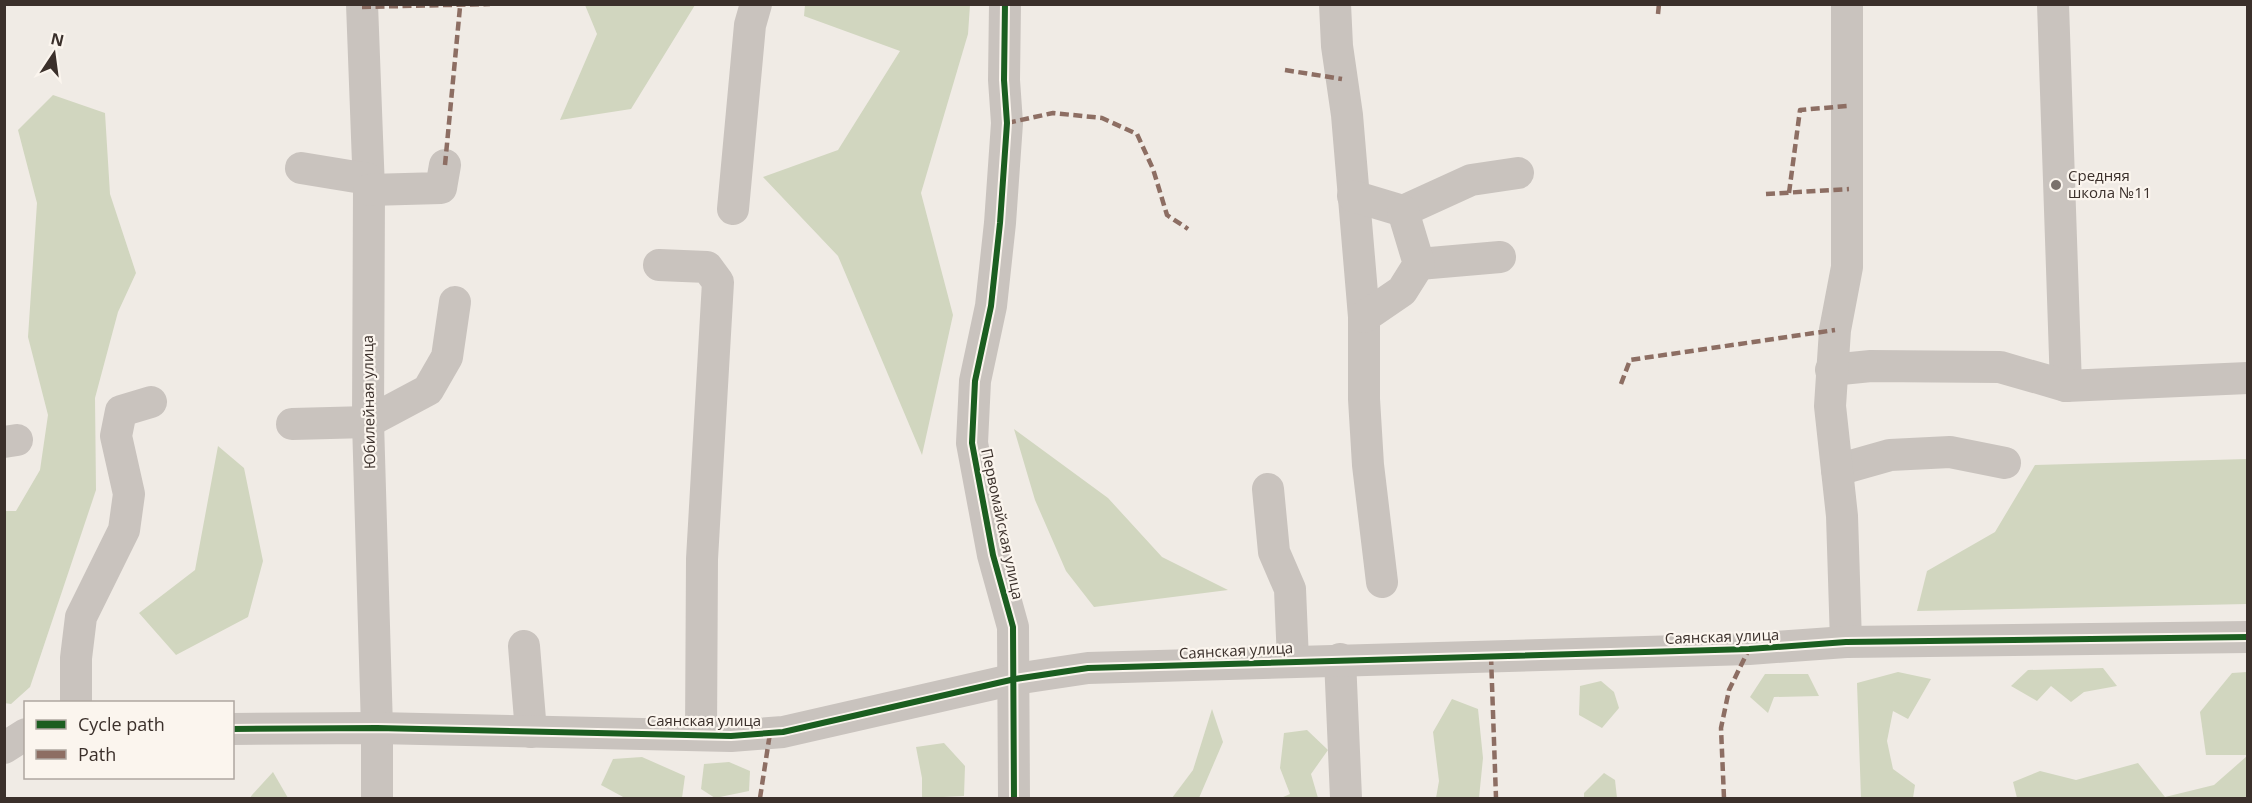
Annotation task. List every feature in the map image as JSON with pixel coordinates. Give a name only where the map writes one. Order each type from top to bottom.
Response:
[{"type":"street","name":"Юбилейная улица","points":[[362,4],[368,184],[368,422],[377,728],[376,798]]},
{"type":"street","points":[[733,209],[747,46],[756,4]]},
{"type":"street","name":"Первомайская улица","points":[[1005,4],[1004,80],[1007,123],[1000,224],[991,306],[975,381],[972,443],[993,555],[1013,627],[1014,798]]},
{"type":"street","points":[[1335,4],[1364,317],[1364,399],[1368,465],[1382,582]]},
{"type":"street","points":[[1846,642],[1842,516],[1830,406],[1835,330],[1847,267],[1847,4]]},
{"type":"street","points":[[2053,4],[2066,386]]},
{"type":"street","points":[[302,168],[368,184],[441,188],[445,165]]},
{"type":"street","points":[[1353,196],[1403,211],[1471,180],[1518,173]]},
{"type":"street","points":[[1364,317],[1402,291],[1419,264],[1403,211]]},
{"type":"street","points":[[1419,264],[1500,257]]},
{"type":"street","points":[[659,265],[707,267],[718,282],[702,559],[701,735]]},
{"type":"street","points":[[292,424],[368,422],[428,390],[447,357],[455,302]]},
{"type":"street","points":[[1831,370],[1871,366],[2000,368],[2066,386],[2247,378]]},
{"type":"street","points":[[76,701],[76,658],[81,617],[124,530],[129,494],[116,436],[121,411],[151,402]]},
{"type":"street","points":[[1837,470],[1890,455],[1950,453],[2005,463]]},
{"type":"street","points":[[1268,489],[1274,552],[1290,590],[1293,660]]},
{"type":"street","name":"Саянская улица","points":[[234,729],[377,728],[731,736],[783,732],[1015,679],[1088,668],[1293,660],[1749,649],[1846,642],[2247,637]]},
{"type":"street","points":[[524,646],[531,732]]},
{"type":"street","points":[[1340,659],[1346,798]]},
{"type":"street","points":[[4,730],[24,730]]},
{"type":"street","points":[[4,748],[24,735]]},
{"type":"green space","points":[[585,5],[695,5],[631,109],[560,120],[597,34]]},
{"type":"green space","points":[[805,5],[970,5],[968,34],[921,193],[953,315],[922,455],[838,256],[763,177],[838,150],[900,51],[804,16]]},
{"type":"green space","points":[[53,95],[105,113],[110,194],[136,273],[118,312],[95,398],[96,490],[30,687],[11,704],[4,703],[5,511],[16,511],[40,470],[48,415],[28,337],[37,203],[18,130]]},
{"type":"green space","points":[[1014,429],[1108,498],[1162,557],[1228,590],[1094,607],[1066,571],[1035,500]]},
{"type":"green space","points":[[218,446],[244,468],[263,561],[248,617],[176,655],[139,613],[195,570]]},
{"type":"green space","points":[[2247,459],[2247,604],[1917,611],[1927,571],[1995,532],[2035,465]]},
{"type":"green space","points":[[2103,668],[2117,686],[2084,692],[2071,702],[2051,686],[2037,701],[2011,686],[2028,670]]},
{"type":"green space","points":[[1898,672],[1931,679],[1908,719],[1893,711],[1887,741],[1893,769],[1915,785],[1913,798],[1861,798],[1857,683]]},
{"type":"green space","points":[[2247,672],[2247,755],[2206,755],[2200,712],[2232,673]]},
{"type":"green space","points":[[1765,674],[1808,674],[1819,696],[1774,697],[1768,713],[1750,697]]},
{"type":"green space","points":[[1601,681],[1614,692],[1619,708],[1602,728],[1579,715],[1580,686]]},
{"type":"green space","points":[[1452,699],[1478,709],[1483,758],[1479,798],[1436,798],[1439,781],[1433,732]]},
{"type":"green space","points":[[1212,709],[1223,742],[1199,798],[1172,798],[1193,770]]},
{"type":"green space","points":[[1307,730],[1328,750],[1311,774],[1318,798],[1281,798],[1290,794],[1280,768],[1284,733]]},
{"type":"green space","points":[[944,743],[965,766],[964,796],[922,798],[922,778],[916,747]]},
{"type":"green space","points":[[2247,756],[2247,798],[2017,798],[2013,782],[2040,771],[2076,780],[2138,763],[2165,797],[2214,785]]},
{"type":"green space","points":[[642,757],[685,776],[682,798],[625,798],[601,785],[613,759]]},
{"type":"green space","points":[[729,762],[750,771],[749,791],[715,798],[701,789],[704,764]]},
{"type":"green space","points":[[273,772],[288,798],[250,798],[252,795]]},
{"type":"green space","points":[[1604,773],[1615,780],[1617,798],[1584,798],[1584,793]]},
{"type":"marked path","points":[[362,7],[490,4]]},
{"type":"marked path","points":[[1658,14],[1659,4]]},
{"type":"marked path","points":[[445,165],[460,7]]},
{"type":"marked path","points":[[1285,70],[1342,79]]},
{"type":"marked path","points":[[1789,193],[1800,110],[1848,106]]},
{"type":"marked path","points":[[1007,123],[1053,113],[1102,118],[1137,134],[1153,169],[1167,215],[1188,229]]},
{"type":"marked path","points":[[1766,194],[1849,189]]},
{"type":"marked path","points":[[1621,384],[1630,360],[1835,330]]},
{"type":"marked path","points":[[1724,798],[1721,728],[1729,690],[1749,649]]},
{"type":"marked path","points":[[1491,656],[1496,798]]},
{"type":"marked path","points":[[760,798],[770,733]]},
{"type":"cycle path","points":[[1005,4],[1004,80],[1007,123],[1000,223],[991,306],[975,381],[972,443],[993,555],[1013,627],[1014,798]]},
{"type":"cycle path","points":[[234,729],[377,728],[731,736],[783,732],[1015,679],[1088,668],[1749,649],[1846,642],[2248,637]]},
{"type":"place","name":"Средняя школа №11","points":[[2056,185]]}]
